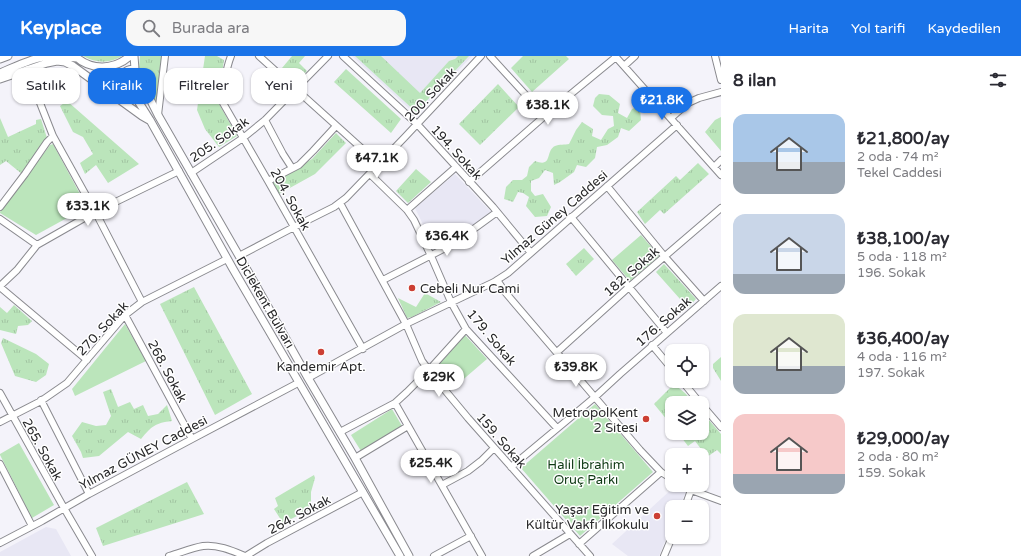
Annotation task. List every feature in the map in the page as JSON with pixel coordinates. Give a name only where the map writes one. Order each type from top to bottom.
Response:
[{"type":"main road","points":[[0,59],[8,56]]},
{"type":"main road","points":[[0,73],[31,61],[52,56]]},
{"type":"main road","points":[[58,56],[76,57],[90,65],[106,67],[122,62],[130,56]]},
{"type":"main road","name":"Diclekent Bulvarı","points":[[134,56],[135,68]]},
{"type":"main road","points":[[31,68],[57,61],[65,62],[76,68]]},
{"type":"main road","points":[[80,71],[151,121]]},
{"type":"main road","points":[[0,79],[12,75]]},
{"type":"main road","name":"Diclekent Bulvarı","points":[[140,104],[179,170],[227,259],[298,383],[400,556]]},
{"type":"main road","name":"Diclekent Bulvarı","points":[[152,104],[355,458],[409,556]]},
{"type":"street","points":[[158,115],[165,56]]},
{"type":"street","name":"204. Sokak","points":[[231,56],[227,69],[222,100],[363,349]]},
{"type":"street","points":[[259,56],[272,68]]},
{"type":"street","name":"205. Sokak","points":[[307,78],[328,56]]},
{"type":"street","name":"194. Sokak","points":[[343,56],[417,124],[497,212],[531,253]]},
{"type":"street","name":"200. Sokak","points":[[239,256],[328,210],[346,198],[481,56]]},
{"type":"street","points":[[490,56],[545,116]]},
{"type":"street","points":[[469,182],[615,56],[721,175]]},
{"type":"street","points":[[624,66],[635,56]]},
{"type":"street","points":[[715,56],[721,80]]},
{"type":"street","points":[[671,118],[688,103],[699,98],[721,92]]},
{"type":"street","points":[[307,99],[379,164]]},
{"type":"street","points":[[40,104],[53,136],[142,302]]},
{"type":"street","name":"205. Sokak","points":[[191,173],[243,138],[265,120],[281,104]]},
{"type":"street","points":[[265,120],[292,168]]},
{"type":"street","name":"Yılmaz Güney Caddesi","points":[[308,378],[406,324],[497,280],[508,273],[677,125]]},
{"type":"street","points":[[268,181],[298,165],[336,126]]},
{"type":"street","points":[[0,207],[47,142],[53,136]]},
{"type":"street","points":[[714,167],[721,160]]},
{"type":"street","points":[[407,210],[456,167]]},
{"type":"street","points":[[87,360],[0,286],[17,270],[37,244],[95,212],[179,170]]},
{"type":"street","name":"179. Sokak","points":[[370,174],[407,210],[414,220],[451,302],[466,329],[557,428]]},
{"type":"street","points":[[607,186],[665,257],[704,301]]},
{"type":"street","name":"159. Sokak","points":[[340,202],[406,324],[422,361],[468,418],[590,556]]},
{"type":"street","name":"182. Sokak","points":[[557,352],[629,287],[721,208]]},
{"type":"street","points":[[383,280],[453,244],[497,212]]},
{"type":"street","points":[[571,217],[667,333]]},
{"type":"street","points":[[0,219],[37,244]]},
{"type":"street","name":"270. Sokak","points":[[0,422],[41,400],[67,383],[125,315],[142,302],[227,259]]},
{"type":"street","points":[[497,280],[505,292],[630,439],[665,475]]},
{"type":"street","points":[[718,288],[721,296]]},
{"type":"street","name":"176. Sokak","points":[[511,467],[595,397],[718,288]]},
{"type":"street","name":"268. Sokak","points":[[125,315],[192,438]]},
{"type":"street","points":[[340,432],[395,403],[429,370],[466,329]]},
{"type":"street","points":[[652,345],[665,361]]},
{"type":"street","name":"Yılmaz GÜNEY Caddesi","points":[[0,543],[192,438],[298,383]]},
{"type":"street","points":[[688,388],[694,396]]},
{"type":"street","name":"265. Sokak","points":[[0,393],[92,556]]},
{"type":"street","points":[[41,400],[89,494]]},
{"type":"street","points":[[395,403],[482,556]]},
{"type":"street","points":[[709,413],[721,427]]},
{"type":"street","points":[[355,458],[408,426]]},
{"type":"street","points":[[442,485],[468,471],[494,448]]},
{"type":"street","points":[[0,464],[32,526]]},
{"type":"street","points":[[579,544],[661,472]]},
{"type":"street","name":"264. Sokak","points":[[246,556],[267,543],[363,492]]},
{"type":"street","points":[[696,492],[721,501]]},
{"type":"street","points":[[533,556],[570,534]]},
{"type":"street","points":[[434,556],[470,536]]},
{"type":"street","points":[[664,556],[669,544]]},
{"type":"street","points":[[169,556],[211,545],[246,556]]},
{"type":"shaded area","points":[[352,56],[472,56],[416,115]]},
{"type":"shaded area","points":[[455,174],[492,213],[435,249],[415,208]]},
{"type":"shaded area","name":"Yaşar Eğitim ve Kültür Vakfı İlkokulu","points":[[668,492],[686,492],[682,500],[665,500],[665,541],[659,556],[628,556],[612,544]]},
{"type":"shaded area","points":[[46,527],[56,529],[71,556],[0,556],[0,552]]},
{"type":"green space","points":[[83,56],[122,56],[117,59],[102,62]]},
{"type":"green space","points":[[140,56],[162,56],[156,101],[156,68],[139,67]]},
{"type":"green space","points":[[205,56],[217,56],[224,60],[223,68],[203,68]]},
{"type":"green space","points":[[292,56],[305,56],[299,63],[304,68],[282,68]]},
{"type":"green space","points":[[355,56],[381,56],[420,93],[449,61],[458,56],[469,56],[416,112]]},
{"type":"green space","points":[[523,56],[566,56],[569,59],[532,92],[511,68]]},
{"type":"green space","points":[[346,69],[401,119],[391,133],[334,82]]},
{"type":"green space","points":[[498,84],[519,107],[480,145],[459,124]]},
{"type":"green space","points":[[599,94],[609,95],[620,104],[618,113],[627,118],[632,109],[637,107],[640,108],[641,120],[629,131],[621,128],[618,137],[607,145],[597,147],[595,158],[586,167],[577,165],[574,172],[560,182],[554,185],[553,173],[545,170],[539,178],[531,181],[531,191],[535,196],[543,194],[551,207],[547,216],[535,217],[526,206],[529,197],[523,193],[518,192],[513,202],[504,199],[506,187],[513,180],[522,180],[527,176],[529,167],[535,161],[541,163],[547,161],[550,151],[555,146],[569,144],[582,122],[593,129],[592,136],[601,140],[608,129],[614,126],[613,116],[602,115],[593,106],[595,98]]},
{"type":"green space","points":[[63,104],[70,104],[139,164],[108,183],[96,165],[85,174],[80,163],[93,154],[83,137],[73,132],[60,106]]},
{"type":"green space","points":[[198,104],[219,104],[237,136],[219,147],[205,129],[197,110]]},
{"type":"green space","points":[[721,117],[721,151],[705,132],[715,120]]},
{"type":"green space","points":[[0,118],[8,137],[36,124],[36,120],[41,119],[47,138],[22,174],[6,161],[0,165]]},
{"type":"green space","points":[[336,133],[346,143],[315,174],[279,194],[272,182],[312,159]]},
{"type":"green space","points":[[53,144],[87,207],[36,235],[0,212],[50,145]]},
{"type":"green space","points":[[698,163],[709,174],[664,214],[660,210],[645,224],[637,212],[676,176],[680,180]]},
{"type":"green space","points":[[416,169],[431,182],[408,203],[396,191]]},
{"type":"green space","points":[[641,235],[659,256],[630,281],[612,260]]},
{"type":"green space","points":[[584,248],[594,259],[576,276],[566,264]]},
{"type":"green space","points":[[664,264],[696,299],[688,308],[656,272]]},
{"type":"green space","points":[[194,287],[252,394],[215,415],[160,304]]},
{"type":"green space","points":[[425,293],[441,302],[412,317],[407,318],[398,298],[416,307]]},
{"type":"green space","points":[[14,305],[32,321],[28,325],[18,326],[16,334],[0,330],[0,307],[7,313]]},
{"type":"green space","points":[[125,324],[146,361],[75,396],[72,389]]},
{"type":"green space","points":[[465,335],[487,359],[452,389],[435,367]]},
{"type":"green space","points":[[3,338],[36,354],[49,364],[46,375],[36,382],[15,376],[1,343]]},
{"type":"green space","points":[[721,357],[721,381],[713,368],[713,364]]},
{"type":"green space","points":[[670,388],[679,388],[688,396],[665,396],[665,417],[654,404]]},
{"type":"green space","points":[[111,389],[118,407],[130,402],[134,409],[143,405],[148,416],[158,414],[167,405],[172,421],[154,426],[141,439],[128,432],[99,456],[83,458],[72,436],[82,422],[96,426],[106,425],[111,416],[103,392]]},
{"type":"green space","name":"Halil İbrahim Oruç Parkı","points":[[595,404],[653,472],[580,536],[521,468]]},
{"type":"green space","points":[[392,409],[402,426],[361,451],[351,435]]},
{"type":"green space","points":[[709,420],[721,434],[721,454],[717,450],[709,456],[709,448],[700,448],[695,441],[688,446],[683,440],[709,440]]},
{"type":"green space","points":[[19,443],[54,505],[32,518],[0,455]]},
{"type":"green space","points":[[314,475],[315,478],[311,492],[311,507],[309,510],[283,523],[274,509],[278,506],[275,498]]},
{"type":"green space","points":[[187,482],[204,514],[103,546],[96,528]]},
{"type":"place","name":"Cebeli Nur Cami","points":[[412,288]]},
{"type":"place","name":"Kandemir Apt.","points":[[321,352]]},
{"type":"place","name":"MetropolKent 2 Sitesi","points":[[646,419]]},
{"type":"place","name":"Yaşar Eğitim ve Kültür Vakfı İlkokulu","points":[[657,516]]}]
